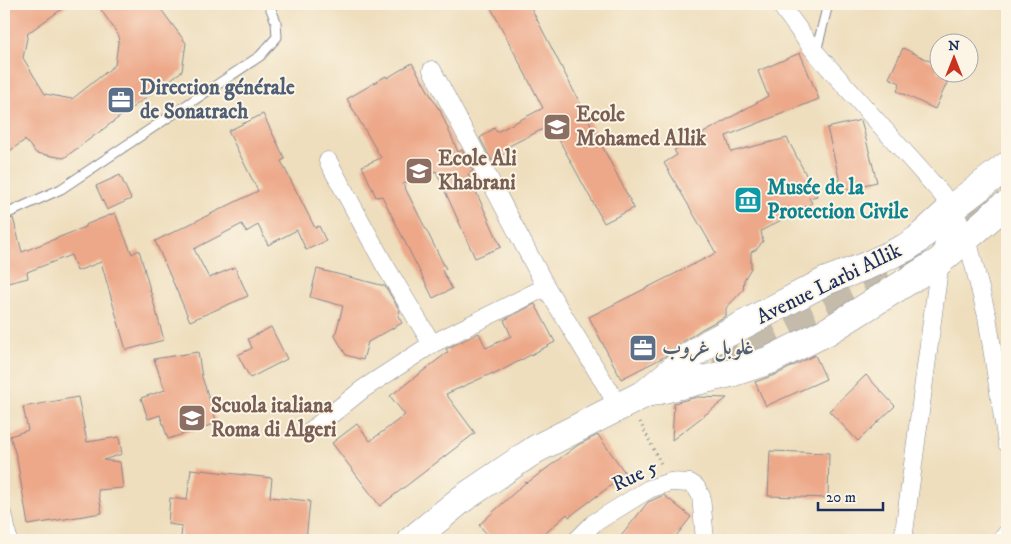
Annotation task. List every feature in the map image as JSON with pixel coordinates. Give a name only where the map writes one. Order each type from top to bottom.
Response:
[{"type":"main road","name":"Avenue Larbi Allik","points":[[412,540],[462,499],[536,449],[631,401],[711,342],[826,281],[866,266],[917,240],[952,208],[1007,166]]},
{"type":"main road","name":"Avenue Larbi Allik","points":[[631,401],[770,360],[828,331],[940,260],[1000,208],[1007,205]]},
{"type":"main road","points":[[841,274],[859,313]]},
{"type":"street","points":[[780,4],[816,52],[941,192],[952,208],[967,238],[987,316],[1007,443]]},
{"type":"street","points":[[432,70],[546,287],[631,401]]},
{"type":"street","points":[[328,162],[384,264],[432,344]]},
{"type":"street","points":[[903,540],[940,260],[952,208]]},
{"type":"street","points":[[308,433],[362,389],[432,344],[546,287]]},
{"type":"street","name":"Rue 5","points":[[577,540],[594,523],[649,489],[670,482],[690,483],[696,487],[702,496],[705,540]]},
{"type":"street","points":[[4,517],[8,540]]},
{"type":"street","points":[[1002,540],[1007,533]]},
{"type":"lane","points":[[4,215],[61,189],[260,56],[277,37],[276,22],[269,4]]},
{"type":"lane","points":[[816,52],[828,4]]},
{"type":"path","points":[[631,401],[670,482]]},
{"type":"building","points":[[4,4],[69,4],[28,33],[23,58],[45,94],[72,99],[115,65],[119,36],[97,4],[157,4],[186,43],[182,71],[64,158],[36,153],[25,140],[4,155]]},
{"type":"building","points":[[489,4],[529,4],[634,208],[604,223],[551,125],[509,146],[511,150],[492,161],[480,138],[494,128],[497,132],[543,108]]},
{"type":"building","points":[[903,48],[928,60],[928,82],[947,82],[935,109],[897,91],[900,83],[889,78]]},
{"type":"building","points":[[800,53],[819,99],[726,136],[731,152],[787,138],[817,196],[809,198],[812,203],[761,231],[763,241],[757,249],[751,252],[751,268],[744,280],[743,290],[726,308],[726,316],[702,329],[664,357],[621,379],[589,317],[716,253],[664,163],[677,155],[674,150],[768,96],[758,71]]},
{"type":"building","points":[[412,63],[439,108],[458,152],[462,150],[473,171],[468,174],[501,247],[475,258],[436,171],[403,184],[446,269],[442,270],[452,289],[433,298],[382,196],[376,197],[362,166],[381,158],[347,99]]},
{"type":"building","points":[[263,114],[285,159],[281,161],[315,228],[319,226],[326,241],[306,250],[297,230],[268,245],[258,225],[246,232],[242,224],[194,249],[209,278],[235,267],[248,296],[190,321],[155,241],[258,191],[228,131]]},
{"type":"building","points":[[861,120],[877,182],[842,190],[827,128]]},
{"type":"building","points":[[120,175],[131,199],[107,210],[96,186]]},
{"type":"building","points":[[115,213],[132,254],[139,250],[164,340],[126,350],[101,262],[77,271],[71,255],[27,272],[28,278],[4,284],[4,221],[13,218],[22,252]]},
{"type":"building","points":[[317,269],[385,286],[400,311],[398,316],[402,323],[368,342],[363,360],[346,355],[335,336],[343,306],[310,297]]},
{"type":"building","points":[[535,304],[555,342],[493,375],[493,373],[446,394],[475,433],[380,506],[332,443],[357,424],[370,441],[405,415],[390,396],[448,352],[446,349],[479,333],[486,348],[511,336],[504,320]]},
{"type":"building","points":[[271,327],[287,359],[250,378],[238,355],[252,348],[248,339]]},
{"type":"building","points":[[198,352],[202,377],[217,423],[168,439],[160,415],[148,419],[141,398],[165,390],[154,359]]},
{"type":"building","points":[[815,355],[826,379],[766,406],[755,382],[777,374]]},
{"type":"building","points":[[866,375],[895,406],[858,441],[829,411]]},
{"type":"building","points":[[78,397],[87,442],[119,437],[122,454],[103,460],[120,462],[123,488],[98,490],[102,513],[28,525],[17,459],[10,436],[28,430],[23,407]]},
{"type":"building","points":[[697,397],[727,398],[672,440],[674,403]]},
{"type":"building","points":[[598,435],[626,474],[569,517],[567,514],[538,540],[492,540],[479,525],[526,482],[578,445]]},
{"type":"building","points":[[770,451],[829,453],[828,498],[768,496]]},
{"type":"building","points":[[191,469],[272,478],[270,497],[310,501],[306,540],[200,540],[181,538],[182,526],[168,524],[170,498],[187,500]]},
{"type":"building","points":[[664,495],[691,517],[673,540],[618,540],[648,502]]},
{"type":"tunnel","points":[[675,380],[812,315],[866,287],[922,253],[978,210],[1007,191]]},
{"type":"place","name":"Direction générale de Sonatrach","points":[[121,100]]},
{"type":"place","name":"Ecole Mohamed Allik","points":[[557,127]]},
{"type":"place","name":"Ecole Ali Khabrani","points":[[419,171]]},
{"type":"place","name":"Musée de la Protection Civile","points":[[748,200]]},
{"type":"place","name":"غلوبل غروب","points":[[643,348]]},
{"type":"place","name":"Scuola italiana Roma di Algeri","points":[[192,418]]}]
